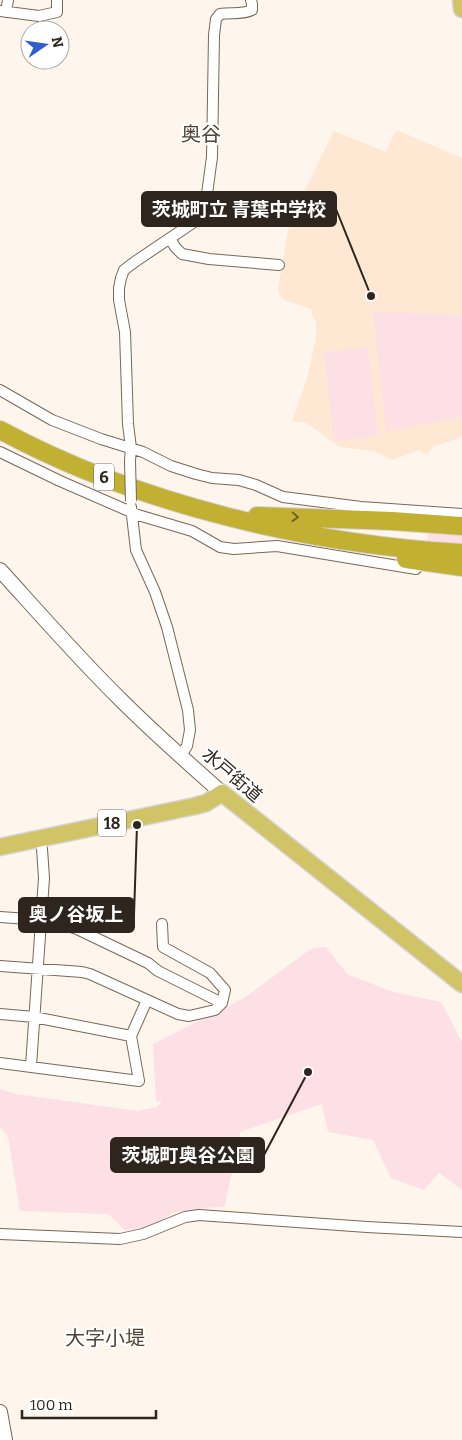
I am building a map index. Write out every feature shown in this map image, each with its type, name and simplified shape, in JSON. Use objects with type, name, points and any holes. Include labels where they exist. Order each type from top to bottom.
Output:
[{"type":"highway","name":"6","points":[[0,430],[110,480],[187,506],[249,522],[343,540],[462,553]]},
{"type":"highway","points":[[212,512],[462,526]]},
{"type":"highway","points":[[249,522],[272,535],[462,567]]},
{"type":"main road","points":[[461,0],[462,9]]},
{"type":"main road","name":"18","points":[[0,847],[195,806],[206,803],[222,794]]},
{"type":"main road","name":"水戸街道","points":[[222,794],[462,984]]},
{"type":"street","points":[[8,0],[3,11],[39,16],[57,12],[57,0]]},
{"type":"street","points":[[180,757],[187,746],[190,730],[188,710],[167,627],[155,592],[136,550],[131,506],[131,448],[128,424],[124,332],[119,288],[124,270],[194,222],[202,210],[206,200],[212,157],[214,35],[216,19],[220,14],[247,13],[252,10],[251,0]]},
{"type":"street","points":[[170,238],[175,248],[182,254],[209,259],[279,265]]},
{"type":"street","points":[[0,390],[52,420],[101,439],[143,452],[171,466],[212,478],[239,480],[283,496],[361,507],[462,514]]},
{"type":"street","points":[[0,452],[60,481],[131,506],[146,517],[192,531],[220,547],[234,549],[277,546],[462,576]]},
{"type":"street","name":"水戸街道","points":[[0,570],[82,661],[180,757],[222,794]]},
{"type":"street","points":[[31,1066],[44,878],[40,838]]},
{"type":"street","points":[[0,917],[42,920],[77,929],[148,963],[158,971],[222,1002]]},
{"type":"street","points":[[0,966],[90,974],[178,1014],[189,1016],[214,1010],[222,1002],[225,990],[210,973],[163,948],[162,924]]},
{"type":"street","points":[[0,1063],[138,1081],[131,1036],[147,1000]]},
{"type":"street","points":[[0,1014],[34,1016],[131,1036]]},
{"type":"street","points":[[0,1234],[120,1239],[143,1234],[185,1217],[199,1215],[462,1232]]},
{"type":"street","points":[[0,1412],[5,1440]]},
{"type":"shaded area","points":[[396,130],[462,158],[462,437],[435,446],[426,455],[419,450],[392,460],[374,451],[340,447],[307,423],[292,421],[307,379],[316,339],[316,321],[311,314],[312,310],[283,299],[279,294],[278,288],[290,220],[334,131],[386,152]]},
{"type":"shaded area","points":[[373,312],[462,315],[462,417],[386,431]]},
{"type":"shaded area","points":[[368,347],[378,436],[334,441],[324,352]]},
{"type":"shaded area","points":[[428,529],[462,530],[462,545],[427,543]]},
{"type":"shaded area","points":[[326,947],[347,974],[393,992],[441,1002],[462,1042],[462,1190],[439,1173],[424,1190],[391,1178],[373,1140],[328,1132],[322,1104],[240,1132],[225,1206],[174,1212],[151,1227],[125,1230],[108,1214],[20,1211],[8,1136],[0,1127],[0,1089],[16,1094],[138,1111],[157,1107],[162,1101],[156,1101],[153,1044],[244,998],[312,948]]},
{"type":"place","name":"茨城町立 青葉中学校","points":[[371,296]]},
{"type":"place","name":"奥ノ谷坂上","points":[[137,825]]},
{"type":"place","name":"茨城町奥谷公園","points":[[308,1072]]},
{"type":"district","name":"奥谷","points":[[201,134]]},
{"type":"district","name":"大字小堤","points":[[105,1338]]}]
